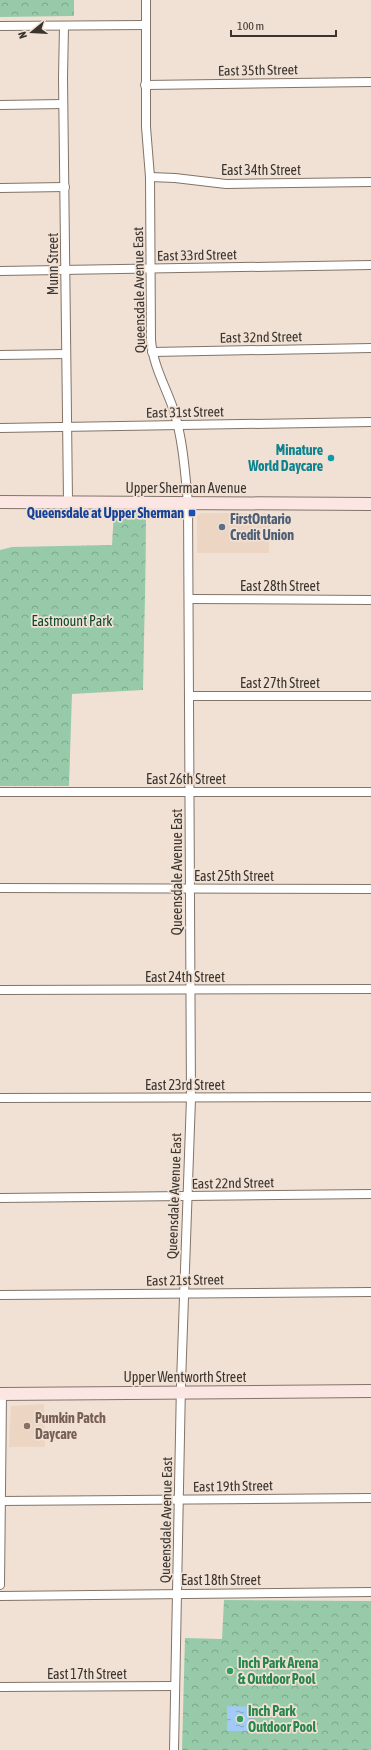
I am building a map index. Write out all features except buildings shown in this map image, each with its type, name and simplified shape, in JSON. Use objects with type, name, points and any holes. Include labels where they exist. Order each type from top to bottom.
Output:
[{"type":"main road","name":"Upper Sherman Avenue","points":[[0,502],[68,501],[371,504]]},
{"type":"main road","name":"Upper Wentworth Street","points":[[1,1394],[371,1391]]},
{"type":"street","name":"Queensdale Avenue East","points":[[146,0],[145,85],[146,127],[150,177],[152,352],[178,426],[184,462],[188,503],[191,1098],[181,1392],[174,1750]]},
{"type":"street","points":[[0,26],[145,25]]},
{"type":"street","name":"Munn Street","points":[[64,26],[68,501]]},
{"type":"street","name":"East 35th Street","points":[[145,85],[371,82]]},
{"type":"street","points":[[0,105],[64,104]]},
{"type":"street","name":"East 34th Street","points":[[150,177],[175,178],[226,184],[371,182]]},
{"type":"street","points":[[0,188],[65,187]]},
{"type":"street","name":"East 33rd Street","points":[[0,271],[371,265]]},
{"type":"street","name":"East 32nd Street","points":[[152,352],[371,348]]},
{"type":"street","points":[[0,355],[66,354]]},
{"type":"street","name":"East 31st Street","points":[[0,428],[371,422]]},
{"type":"street","name":"East 28th Street","points":[[189,599],[371,600]]},
{"type":"street","name":"East 27th Street","points":[[189,696],[371,696]]},
{"type":"street","name":"East 26th Street","points":[[0,792],[371,792]]},
{"type":"street","name":"East 25th Street","points":[[0,888],[371,889]]},
{"type":"street","name":"East 24th Street","points":[[0,990],[371,989]]},
{"type":"street","name":"East 23rd Street","points":[[0,1098],[371,1097]]},
{"type":"street","name":"East 22nd Street","points":[[0,1198],[371,1194]]},
{"type":"street","name":"East 21st Street","points":[[0,1295],[371,1292]]},
{"type":"street","points":[[0,1585],[1,1394]]},
{"type":"street","name":"East 19th Street","points":[[1,1501],[371,1498]]},
{"type":"street","name":"East 18th Street","points":[[0,1596],[371,1592]]},
{"type":"street","name":"East 17th Street","points":[[0,1688],[175,1686]]},
{"type":"shaded area","points":[[201,513],[269,513],[269,553],[197,553],[197,516]]},
{"type":"shaded area","name":"Pumkin Patch Daycare","points":[[44,1404],[45,1447],[9,1447],[11,1406]]},
{"type":"green space","points":[[0,0],[74,0],[74,16],[0,17]]},
{"type":"green space","name":"Eastmount Park","points":[[114,512],[146,513],[143,690],[72,694],[69,786],[0,786],[0,550],[12,547],[112,545]]},
{"type":"green space","points":[[224,1600],[371,1601],[371,1750],[182,1750],[185,1638],[222,1639]]},
{"type":"water","name":"Inch Park Outdoor Pool","points":[[227,1706],[253,1707],[253,1731],[227,1731]]},
{"type":"place","name":"Minature World Daycare","points":[[331,458]]},
{"type":"place","name":"Queensdale at Upper Sherman","points":[[192,513]]},
{"type":"place","name":"FirstOntario Credit Union","points":[[222,527]]},
{"type":"place","name":"Pumkin Patch Daycare","points":[[27,1426]]},
{"type":"place","name":"Inch Park Arena & Outdoor Pool","points":[[230,1671]]},
{"type":"place","name":"Inch Park Outdoor Pool","points":[[240,1719]]}]
